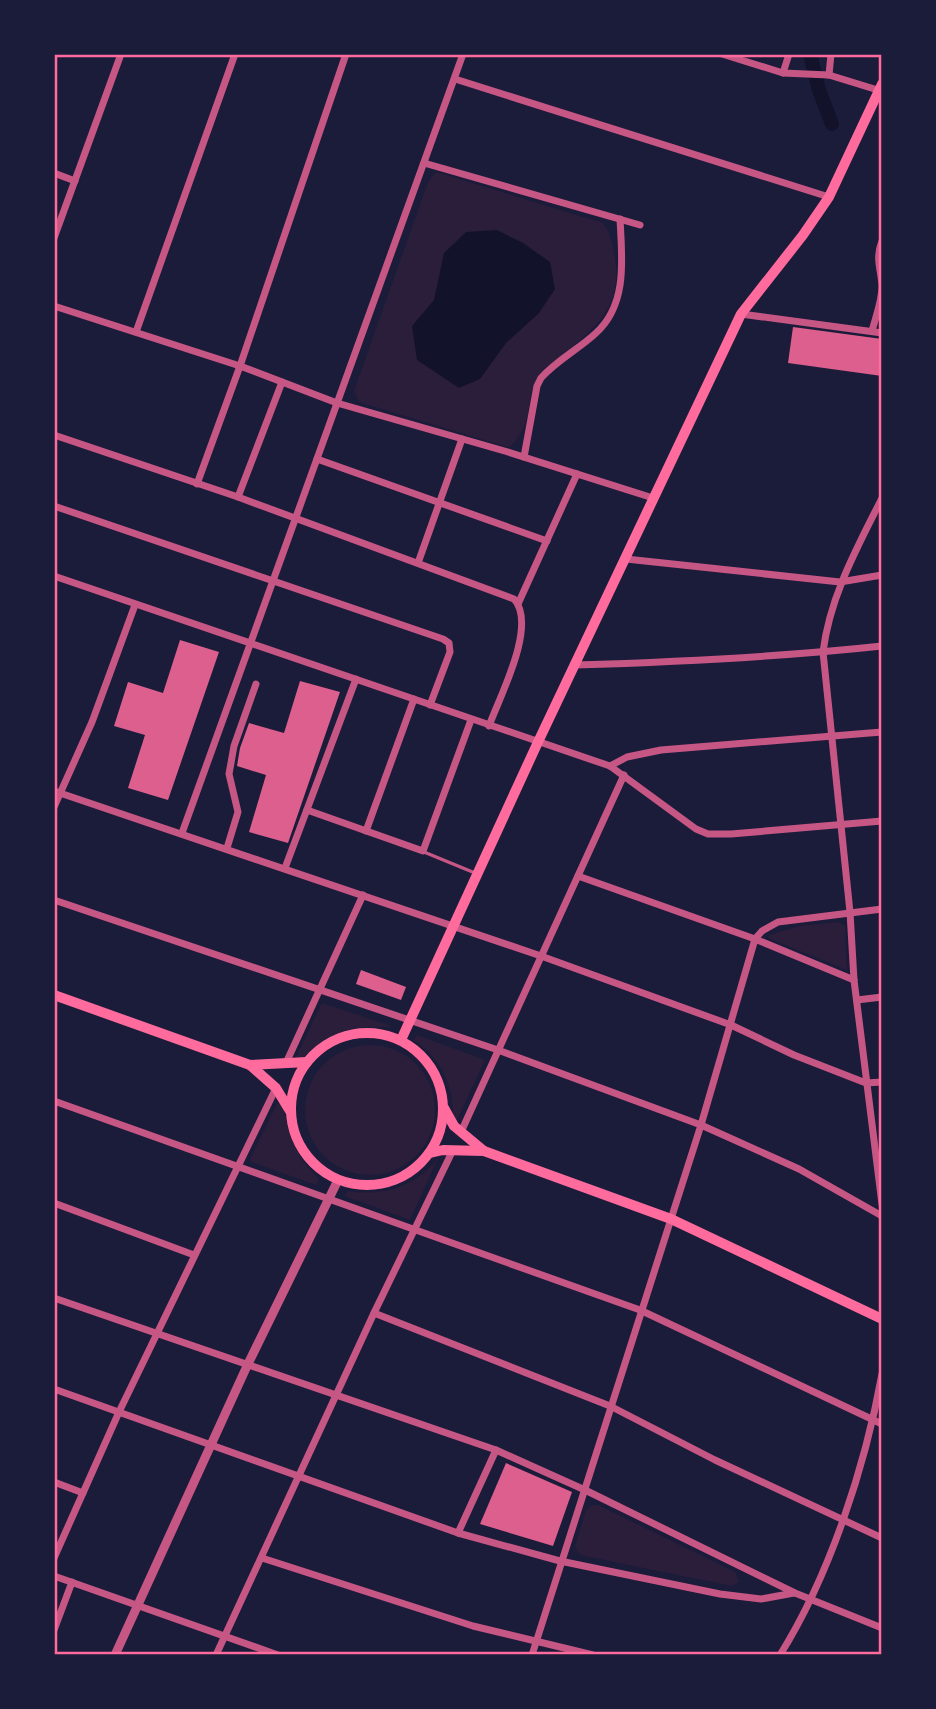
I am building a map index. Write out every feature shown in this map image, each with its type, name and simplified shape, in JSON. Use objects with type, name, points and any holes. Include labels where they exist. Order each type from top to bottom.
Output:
[{"type":"main road","points":[[401,1040],[538,742],[741,314],[829,197],[881,88]]},
{"type":"main road","points":[[54,995],[250,1065],[276,1088],[291,1114]]},
{"type":"main road","points":[[443,1106],[440,1130],[429,1153],[418,1166],[404,1176],[372,1185],[355,1185],[338,1180],[323,1171],[301,1146],[294,1131],[291,1114],[294,1087],[307,1062],[319,1049],[350,1034],[385,1034],[416,1050],[428,1063],[437,1078],[449,1120],[484,1151]]},
{"type":"main road","points":[[250,1065],[307,1062]]},
{"type":"main road","points":[[429,1153],[453,1150],[484,1151],[671,1219],[882,1318]]},
{"type":"street","points":[[54,238],[121,54]]},
{"type":"street","points":[[136,332],[235,54]]},
{"type":"street","points":[[197,484],[346,54]]},
{"type":"street","points":[[182,833],[463,54]]},
{"type":"street","points":[[722,54],[783,73],[825,75],[881,88]]},
{"type":"street","points":[[783,73],[789,54]]},
{"type":"street","points":[[825,75],[831,54]]},
{"type":"street","points":[[455,79],[829,197]]},
{"type":"street","points":[[424,163],[640,225]]},
{"type":"street","points":[[54,173],[75,181]]},
{"type":"street","points":[[524,457],[538,382],[545,373],[597,332],[614,308],[622,271],[620,219]]},
{"type":"street","points":[[872,331],[881,300],[882,283],[877,262],[882,241]]},
{"type":"street","points":[[54,306],[240,366],[337,403],[524,457],[653,498]]},
{"type":"street","points":[[741,314],[882,332]]},
{"type":"street","points":[[238,497],[282,382]]},
{"type":"street","points":[[54,435],[238,497],[507,595],[518,604],[523,620],[521,634],[489,726]]},
{"type":"street","points":[[418,562],[462,439]]},
{"type":"street","points":[[317,460],[547,541]]},
{"type":"street","points":[[518,604],[577,474]]},
{"type":"street","points":[[882,498],[840,582],[825,634],[824,652],[857,1000],[882,1204]]},
{"type":"street","points":[[54,506],[447,641],[450,648],[447,662],[430,705]]},
{"type":"street","points":[[626,559],[840,582],[882,575]]},
{"type":"street","points":[[54,576],[610,766],[696,829],[708,834],[882,821]]},
{"type":"street","points":[[54,807],[58,792],[92,722],[135,604]]},
{"type":"street","points":[[575,665],[824,652],[882,646]]},
{"type":"street","points":[[285,868],[356,679]]},
{"type":"street","points":[[227,848],[238,812],[229,774],[234,746],[256,684]]},
{"type":"street","points":[[366,831],[414,699]]},
{"type":"street","points":[[307,810],[423,851],[471,720]]},
{"type":"street","points":[[610,766],[626,757],[652,751],[882,732]]},
{"type":"street","points":[[461,1132],[624,775]]},
{"type":"street","points":[[58,792],[541,956],[731,1025],[794,1055],[866,1083],[882,1082]]},
{"type":"street","points":[[578,876],[755,939],[855,980]]},
{"type":"street","points":[[286,1063],[363,895]]},
{"type":"street","points":[[54,900],[498,1050],[701,1125],[799,1168],[882,1216]]},
{"type":"street","points":[[532,1655],[701,1125],[755,939],[762,931],[778,922],[882,909]]},
{"type":"street","points":[[857,1000],[882,997]]},
{"type":"street","points":[[54,1558],[119,1412],[276,1088]]},
{"type":"street","points":[[54,1101],[640,1310],[882,1424]]},
{"type":"street","points":[[216,1655],[374,1313],[453,1150]]},
{"type":"street","points":[[115,1655],[247,1366],[338,1180]]},
{"type":"street","points":[[54,1203],[194,1255]]},
{"type":"street","points":[[54,1298],[496,1450],[585,1489],[795,1593],[882,1628]]},
{"type":"street","points":[[374,1313],[610,1406],[715,1460],[882,1538]]},
{"type":"street","points":[[780,1655],[810,1599],[844,1519],[874,1420],[882,1374]]},
{"type":"street","points":[[54,1389],[458,1533],[560,1561],[742,1598],[761,1599],[795,1593]]},
{"type":"street","points":[[458,1533],[496,1450]]},
{"type":"street","points":[[54,1482],[83,1493]]},
{"type":"street","points":[[262,1559],[473,1626],[593,1655]]},
{"type":"street","points":[[54,1576],[278,1655]]},
{"type":"street","points":[[54,1630],[72,1582]]},
{"type":"lane","points":[[423,851],[477,873]]},
{"type":"shaded area","points":[[436,172],[603,223],[611,240],[616,276],[610,303],[595,326],[540,374],[531,394],[524,427],[511,446],[359,402],[354,391],[428,182]]},
{"type":"shaded area","points":[[497,230],[523,243],[550,262],[555,289],[539,313],[506,343],[480,379],[459,388],[417,360],[412,326],[434,300],[444,253],[466,232]]},
{"type":"shaded area","points":[[838,922],[845,926],[847,970],[768,938],[799,926]]},
{"type":"shaded area","points":[[322,1003],[391,1027],[346,1030],[325,1039],[301,1059],[295,1059]]},
{"type":"shaded area","points":[[417,1035],[485,1060],[456,1122],[443,1071],[433,1057],[414,1040]]},
{"type":"shaded area","points":[[370,1045],[395,1050],[416,1064],[430,1085],[435,1110],[430,1135],[416,1156],[395,1170],[370,1175],[345,1170],[324,1156],[310,1135],[305,1110],[310,1085],[324,1064],[345,1050]]},
{"type":"shaded area","points":[[277,1104],[283,1107],[299,1155],[319,1179],[316,1185],[251,1162],[250,1159]]},
{"type":"shaded area","points":[[438,1158],[410,1220],[345,1196],[348,1191],[386,1191],[398,1187],[420,1176]]},
{"type":"shaded area","points":[[592,1505],[598,1505],[735,1572],[739,1582],[732,1586],[580,1555],[575,1546],[586,1510]]},
{"type":"building","points":[[793,327],[882,339],[882,376],[788,363]]},
{"type":"building","points":[[180,640],[219,652],[168,800],[128,788],[145,735],[114,726],[128,682],[163,693]]},
{"type":"building","points":[[300,681],[340,692],[288,843],[249,832],[266,775],[237,766],[249,723],[284,733]]},
{"type":"building","points":[[361,970],[406,987],[401,1000],[356,984]]},
{"type":"building","points":[[506,1463],[572,1492],[553,1546],[480,1524]]},
{"type":"waterway","points":[[810,54],[819,90],[832,124]]}]
